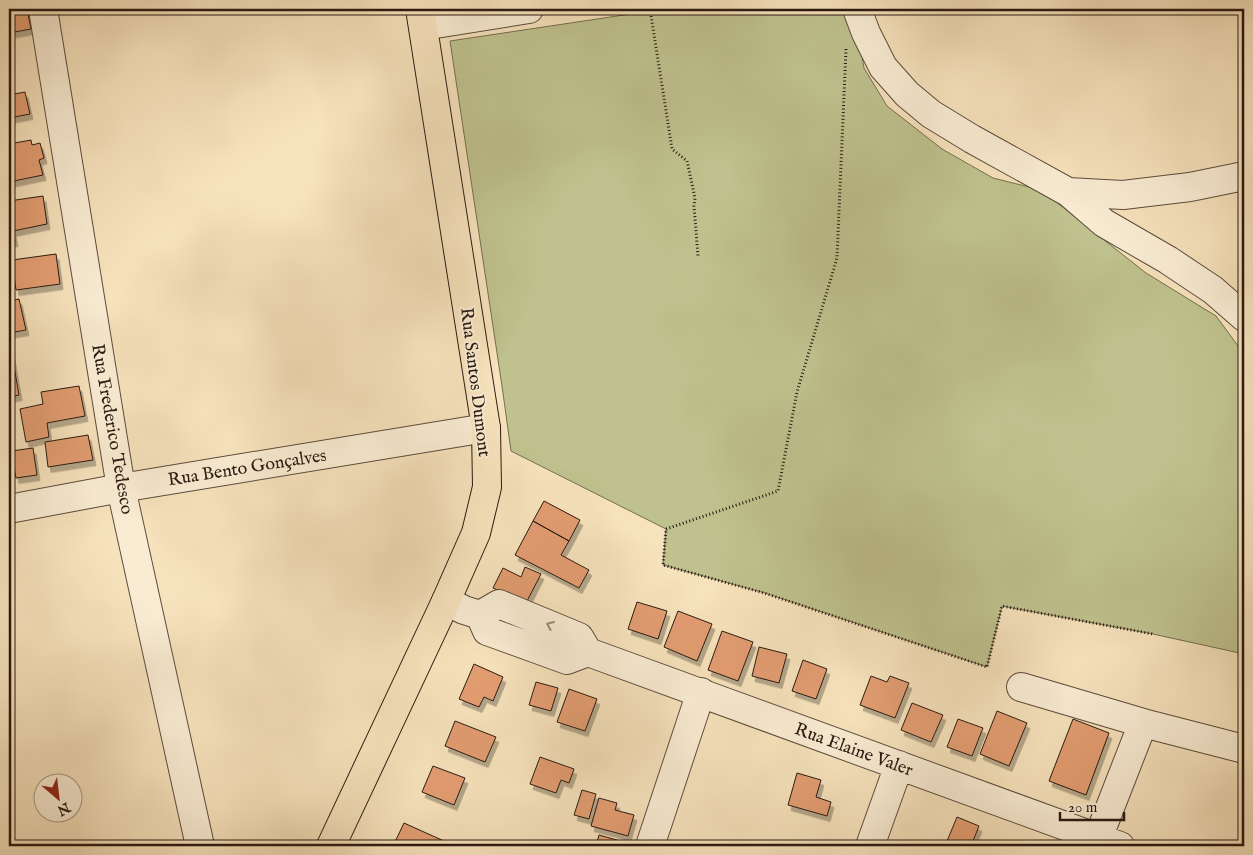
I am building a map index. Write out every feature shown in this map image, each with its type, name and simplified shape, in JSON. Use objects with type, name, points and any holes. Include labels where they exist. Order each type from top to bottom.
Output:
[{"type":"main road","name":"Rua Santos Dumont","points":[[330,846],[446,601],[476,533],[487,486],[486,428],[421,17]]},
{"type":"street","name":"Rua Frederico Tedesco","points":[[42,9],[121,488],[200,846]]},
{"type":"street","points":[[421,17],[529,9]]},
{"type":"street","points":[[857,9],[866,33],[883,67],[907,94],[931,114],[1068,192],[1104,223],[1168,260],[1213,290],[1244,317]]},
{"type":"street","points":[[1068,192],[1123,195],[1190,187],[1244,176]]},
{"type":"street","name":"Rua Bento Gonçalves","points":[[9,510],[121,488],[486,428]]},
{"type":"street","name":"Rua Elaine Valer","points":[[446,601],[480,615],[487,631],[567,660],[588,652],[899,765],[1104,844]]},
{"type":"street","points":[[1021,687],[1141,728],[1244,749]]},
{"type":"street","points":[[650,846],[701,692]]},
{"type":"street","points":[[1104,844],[1141,728]]},
{"type":"street","points":[[870,846],[899,765]]},
{"type":"path","points":[[650,9],[672,149],[687,161],[695,198],[698,256]]},
{"type":"path","points":[[846,49],[837,258],[797,392],[778,491],[666,530],[663,565],[764,593],[986,668],[1002,606],[1152,634]]},
{"type":"green space","points":[[664,9],[854,9],[864,68],[887,106],[942,149],[993,178],[1041,190],[1146,273],[1216,316],[1244,354],[1244,654],[1153,634],[1002,606],[987,667],[765,593],[663,565],[666,529],[511,451],[450,41]]},
{"type":"building","points":[[9,9],[27,9],[31,29],[9,33]]},
{"type":"building","points":[[25,92],[30,114],[9,118],[9,95]]},
{"type":"building","points":[[31,140],[32,145],[40,143],[44,158],[39,160],[43,175],[9,182],[9,144]]},
{"type":"building","points":[[43,196],[47,224],[13,231],[15,241],[9,242],[9,201]]},
{"type":"building","points":[[56,254],[60,284],[16,290],[12,260]]},
{"type":"building","points":[[19,299],[26,330],[9,333],[9,301]]},
{"type":"building","points":[[11,349],[19,395],[9,397],[9,350]]},
{"type":"building","points":[[79,386],[85,416],[47,423],[49,437],[26,442],[20,409],[43,404],[41,392]]},
{"type":"building","points":[[88,435],[93,460],[48,467],[45,442]]},
{"type":"building","points":[[33,448],[37,475],[16,478],[11,451]]},
{"type":"building","points":[[544,501],[580,520],[569,541],[533,521]]},
{"type":"building","points":[[533,521],[569,541],[561,555],[589,570],[579,588],[515,555]]},
{"type":"building","points":[[525,567],[541,574],[526,603],[493,588],[503,568],[521,577]]},
{"type":"building","points":[[637,602],[667,611],[658,639],[628,629]]},
{"type":"building","points":[[678,611],[712,624],[697,661],[664,647]]},
{"type":"building","points":[[722,631],[753,642],[738,681],[708,670]]},
{"type":"building","points":[[759,647],[787,654],[779,683],[752,676]]},
{"type":"building","points":[[803,660],[827,669],[816,699],[792,691]]},
{"type":"building","points":[[474,664],[503,677],[493,701],[484,697],[479,707],[459,699]]},
{"type":"building","points":[[871,676],[887,682],[890,676],[909,683],[895,718],[860,705]]},
{"type":"building","points":[[536,682],[558,688],[551,711],[529,705]]},
{"type":"building","points":[[569,689],[597,699],[585,731],[557,722]]},
{"type":"building","points":[[912,703],[943,715],[931,742],[901,730]]},
{"type":"building","points":[[997,711],[1027,723],[1009,766],[980,754]]},
{"type":"building","points":[[958,719],[983,728],[972,756],[947,747]]},
{"type":"building","points":[[1073,719],[1109,733],[1086,795],[1049,781]]},
{"type":"building","points":[[455,721],[496,737],[485,762],[445,746]]},
{"type":"building","points":[[540,757],[574,769],[569,783],[561,780],[556,793],[530,784]]},
{"type":"building","points":[[433,766],[465,778],[454,805],[422,792]]},
{"type":"building","points":[[797,773],[821,780],[816,797],[831,802],[827,816],[788,805]]},
{"type":"building","points":[[582,790],[596,794],[589,819],[574,815]]},
{"type":"building","points":[[599,798],[617,803],[615,810],[634,815],[628,836],[591,826]]},
{"type":"building","points":[[957,817],[979,826],[971,846],[945,846]]},
{"type":"building","points":[[404,823],[444,841],[442,846],[393,846]]},
{"type":"building","points":[[599,835],[624,842],[623,846],[596,846]]}]
